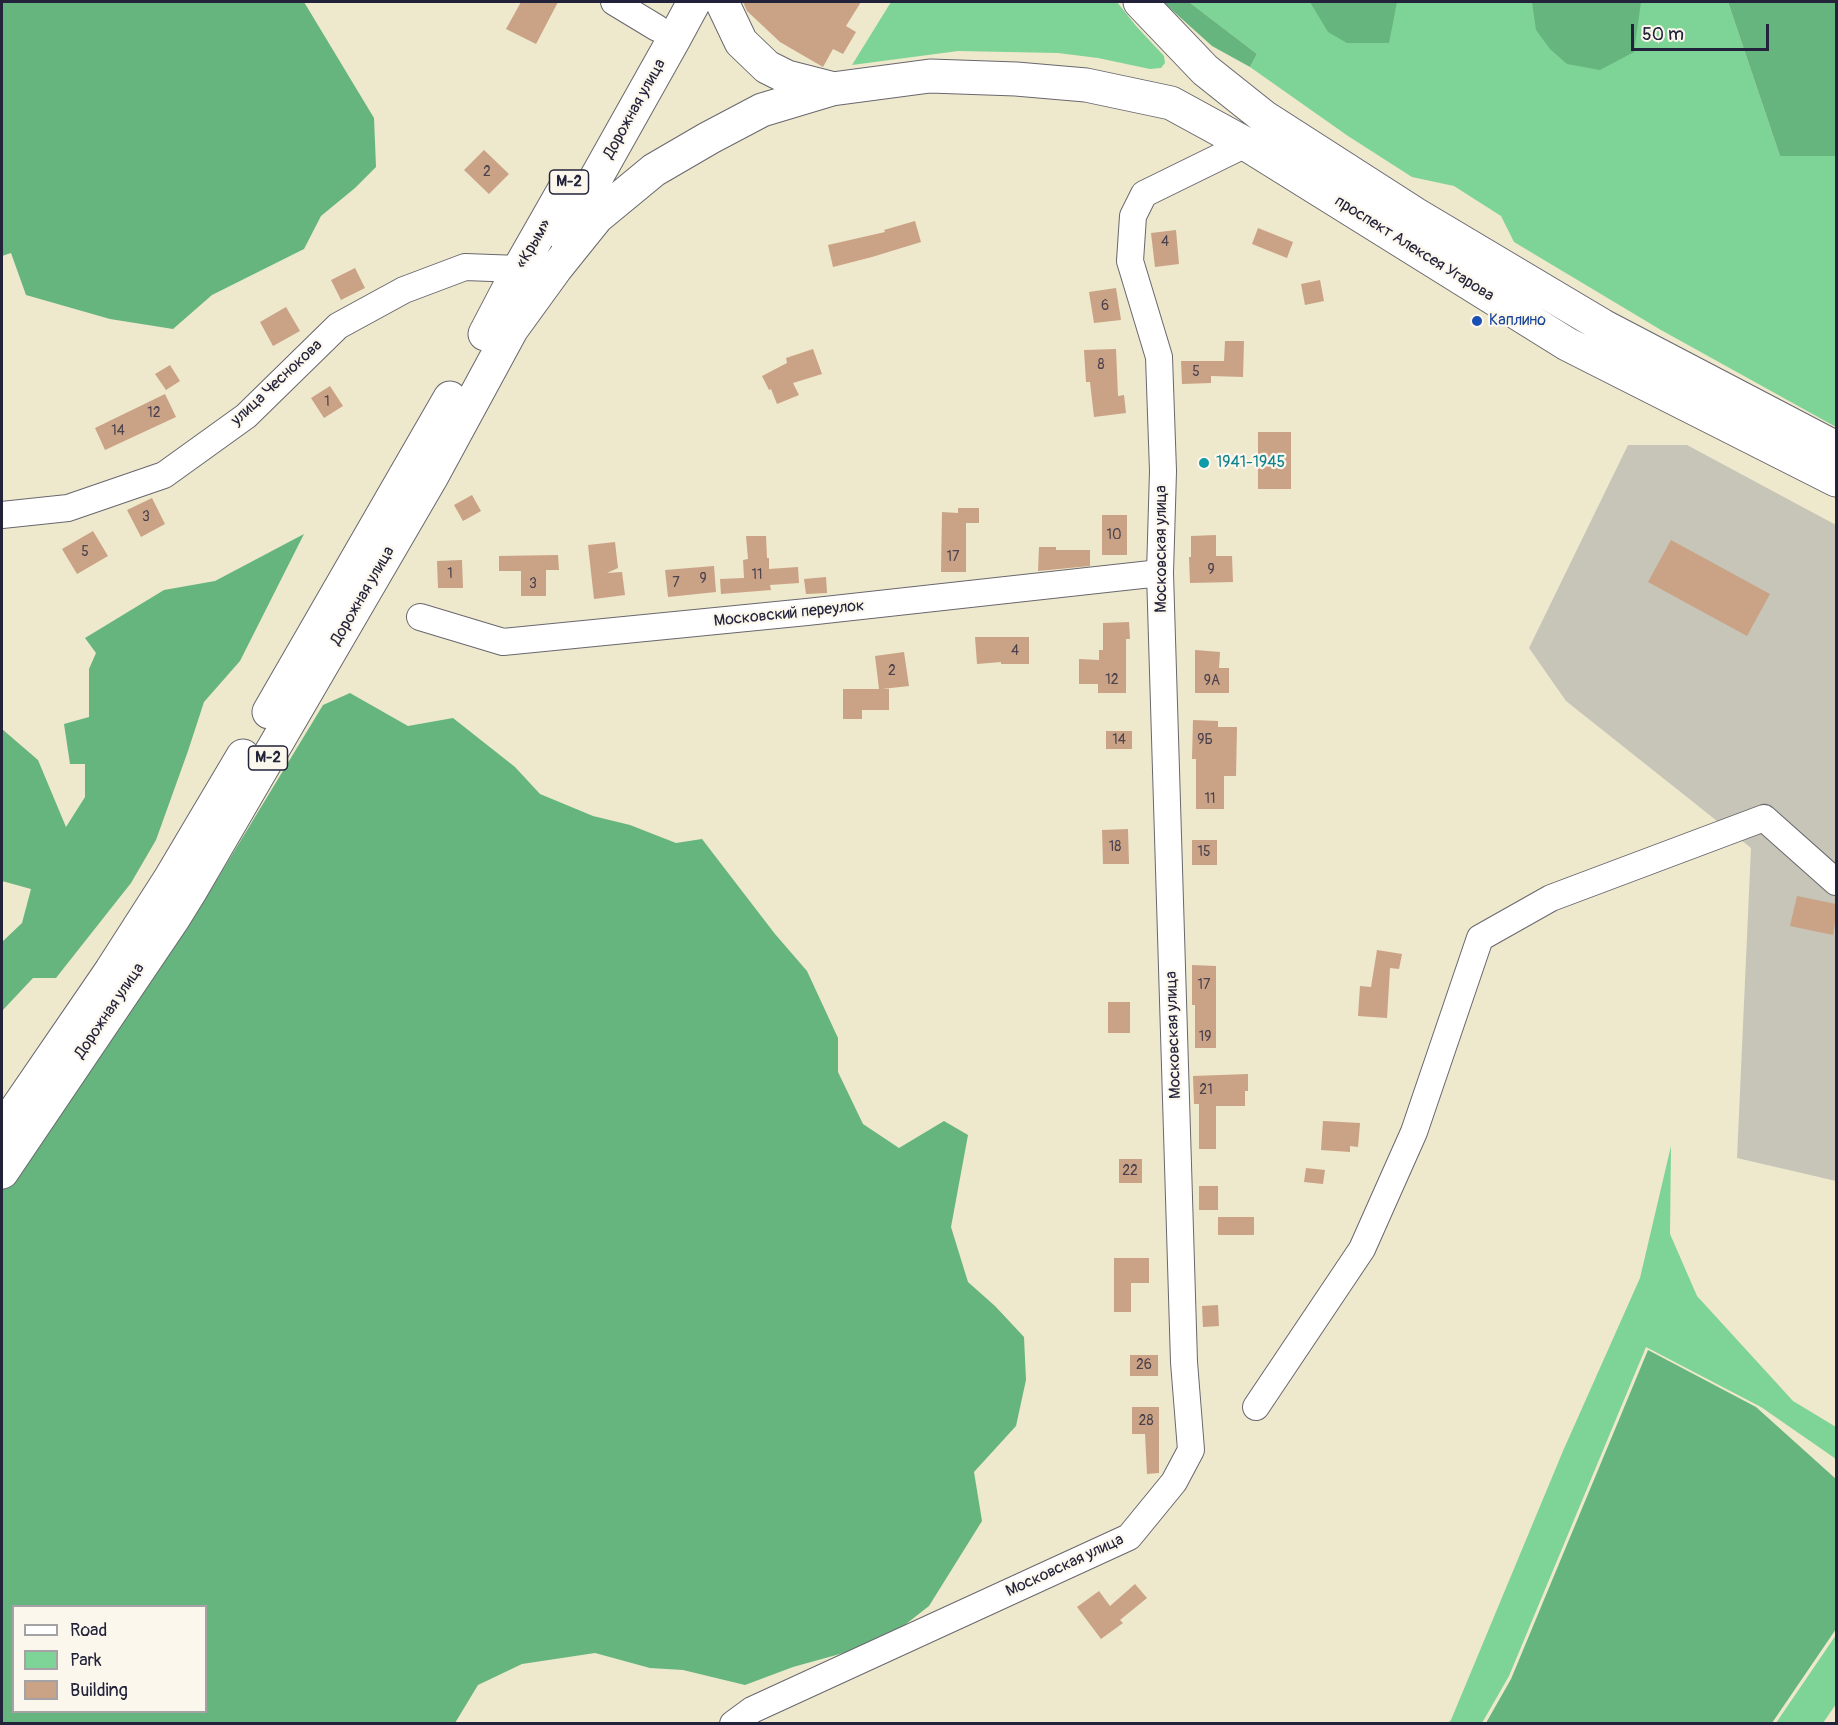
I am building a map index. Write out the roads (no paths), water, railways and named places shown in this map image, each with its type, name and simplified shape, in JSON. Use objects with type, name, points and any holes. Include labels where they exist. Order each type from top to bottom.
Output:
[{"type":"main road","name":"Дорожная улица","points":[[2,1172],[173,919],[432,476],[693,2]]},
{"type":"main road","points":[[722,2],[741,42],[767,67],[787,77],[832,89]]},
{"type":"main road","name":"проспект Алексея Угарова","points":[[1140,2],[1205,70],[1264,117],[1415,214],[1603,326],[1836,470]]},
{"type":"main road","name":"«Крым»","points":[[470,363],[519,269],[664,15]]},
{"type":"main road","name":"проспект Алексея Угарова","points":[[832,89],[930,76],[1016,79],[1086,85],[1171,103],[1246,144],[1567,344],[1836,470]]},
{"type":"main road","points":[[511,330],[597,217],[654,170],[762,110],[832,89]]},
{"type":"main road","points":[[1246,144],[1264,117]]},
{"type":"main road","name":"Дорожная улица","points":[[2,1130],[111,971],[170,879],[260,728],[470,363]]},
{"type":"street","points":[[614,2],[664,15]]},
{"type":"street","name":"Московская улица","points":[[733,1724],[752,1710],[1129,1537],[1174,1482],[1191,1450],[1184,1350],[1160,573],[1163,471],[1159,357],[1130,261],[1133,216],[1144,194],[1246,144]]},
{"type":"street","name":"улица Чеснокова","points":[[2,515],[68,508],[164,475],[246,416],[338,326],[404,290],[465,267],[519,269]]},
{"type":"street","name":"Московский переулок","points":[[420,617],[503,642],[819,611],[1160,573]]},
{"type":"street","points":[[1256,1407],[1362,1249],[1414,1132],[1480,938],[1551,898],[1764,818],[1836,882]]},
{"type":"place","name":"Каплино","points":[[1477,321]]},
{"type":"place","name":"1941-1945","points":[[1204,463]]}]
